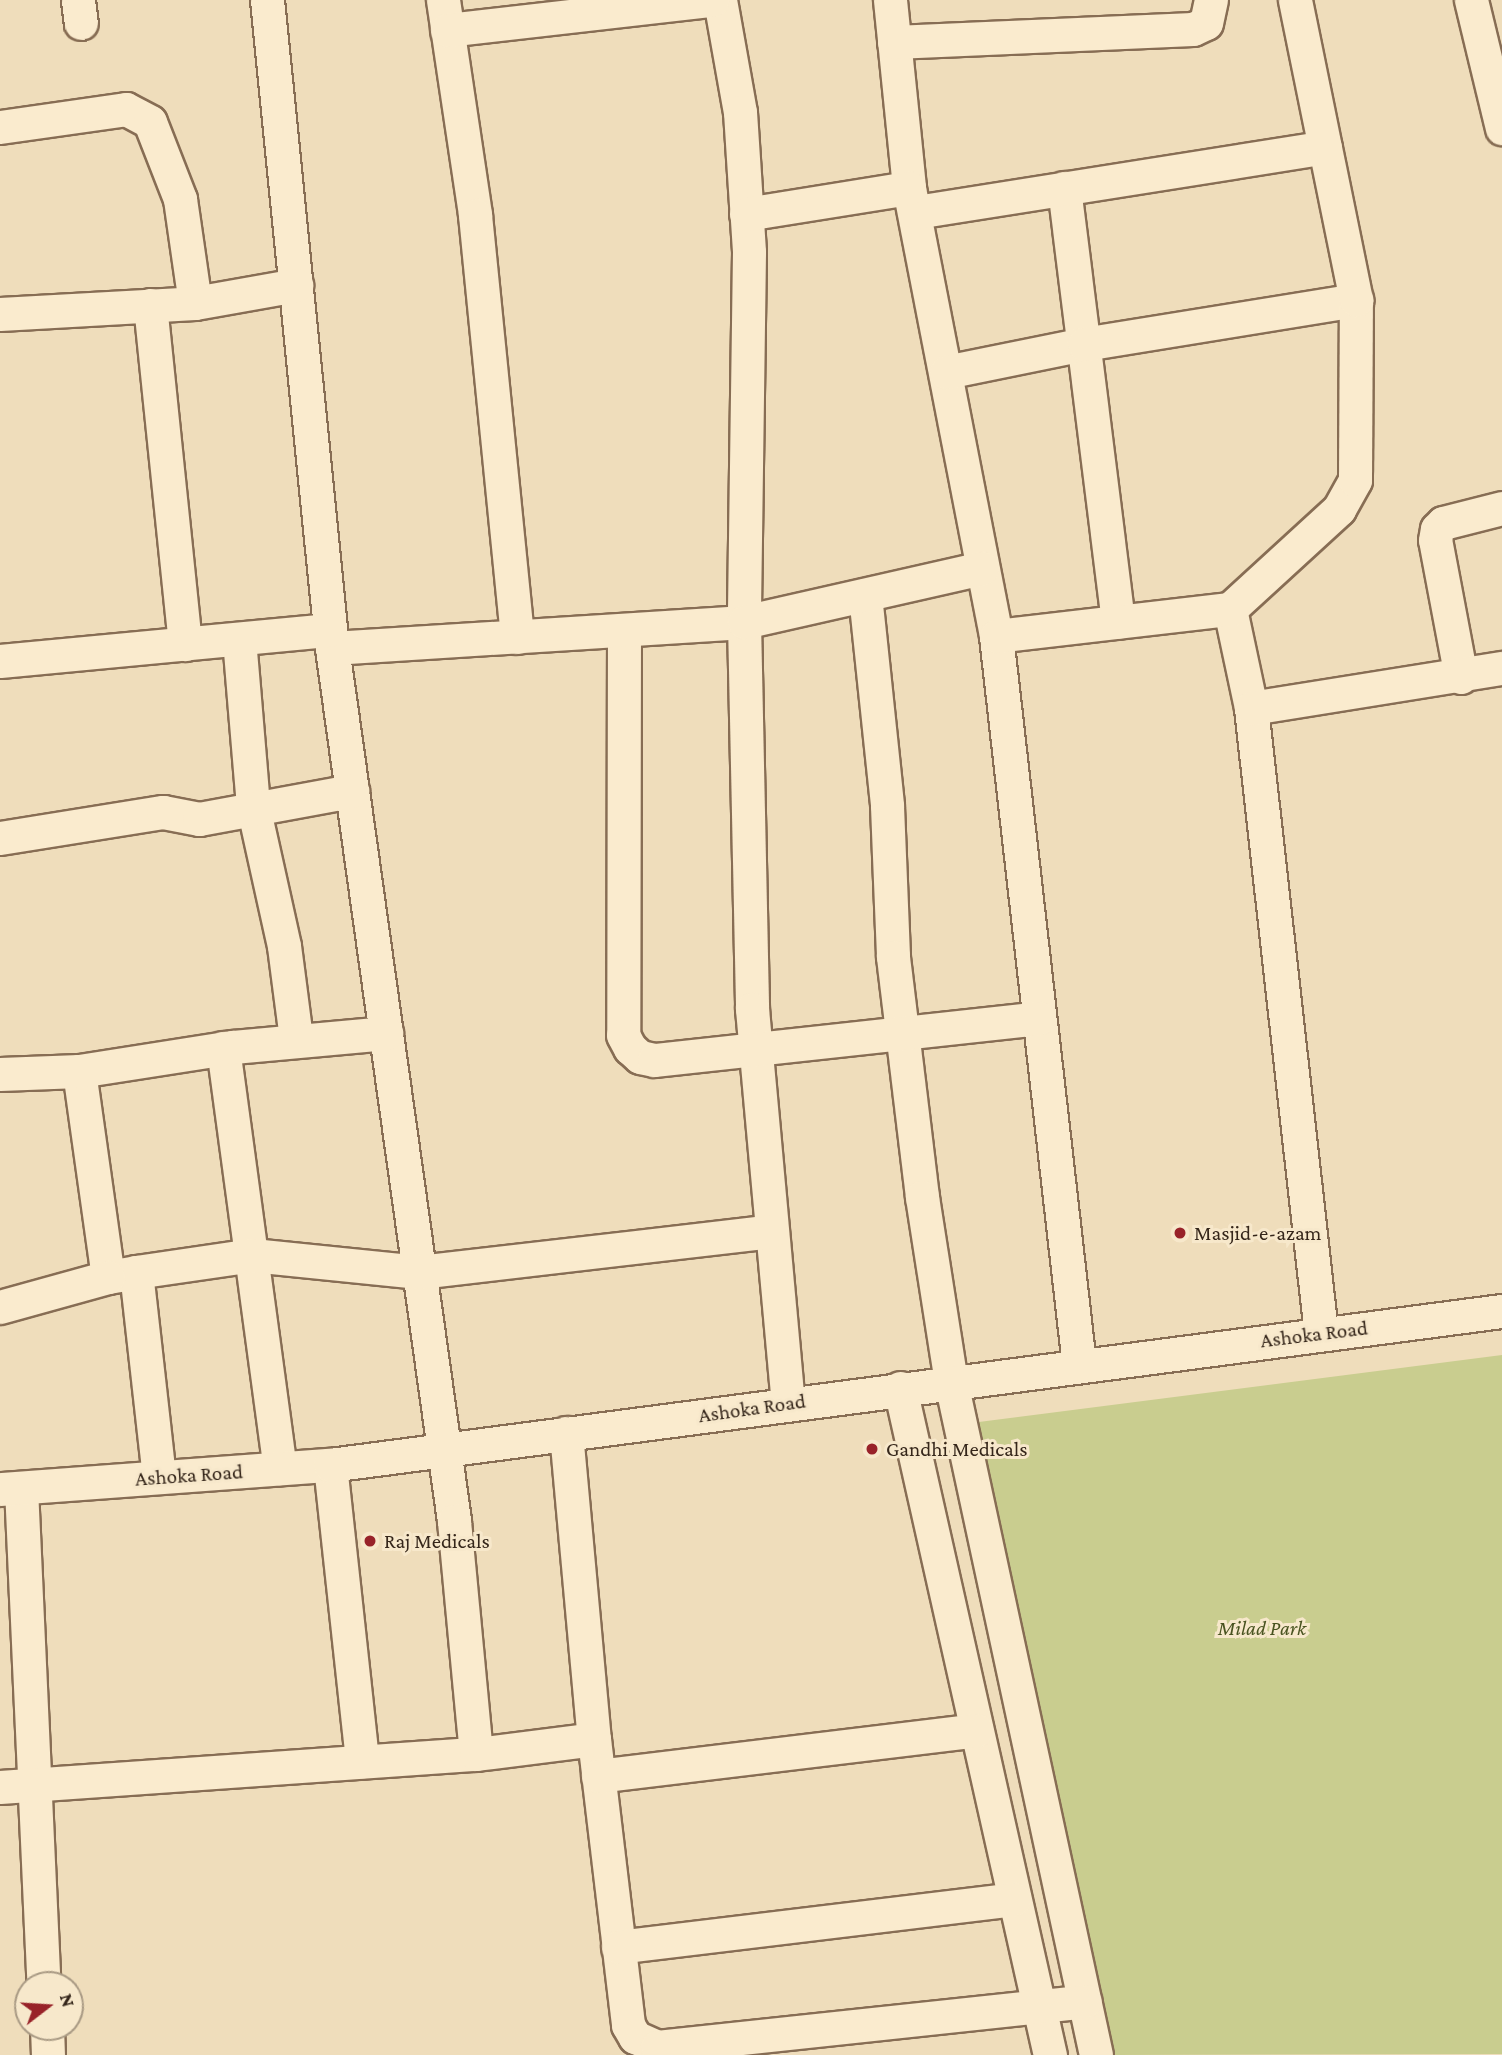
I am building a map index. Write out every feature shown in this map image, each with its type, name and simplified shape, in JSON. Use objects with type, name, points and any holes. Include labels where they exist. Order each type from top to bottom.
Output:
[{"type":"street","points":[[267,0],[331,639],[444,1450],[476,1754]]},
{"type":"street","points":[[517,637],[475,215],[445,15],[712,0]]},
{"type":"street","points":[[720,0],[740,112],[746,214],[744,622],[756,1052],[788,1404]]},
{"type":"street","points":[[890,0],[913,200],[996,636],[1079,1366]]},
{"type":"street","points":[[894,42],[1193,29],[1206,23],[1211,0]]},
{"type":"street","points":[[996,636],[1230,609],[1339,509],[1355,480],[1356,300],[1295,0]]},
{"type":"street","points":[[1471,0],[1502,128]]},
{"type":"street","points":[[0,127],[126,109],[150,122],[180,199],[195,303]]},
{"type":"street","points":[[746,214],[1064,188],[1325,147]]},
{"type":"street","points":[[1064,188],[1118,622]]},
{"type":"street","points":[[0,314],[195,303],[296,285]]},
{"type":"street","points":[[946,372],[1084,344],[1356,300]]},
{"type":"street","points":[[150,305],[185,644]]},
{"type":"street","points":[[1461,677],[1435,540],[1437,528],[1443,523],[1502,508]]},
{"type":"street","points":[[0,662],[239,639],[517,637],[744,622],[982,568]]},
{"type":"street","points":[[865,595],[887,806],[893,957],[951,1382],[1096,2055]]},
{"type":"street","points":[[1230,609],[1251,708],[1321,1334]]},
{"type":"street","points":[[624,630],[623,1035],[640,1057],[654,1059],[756,1052],[1040,1018]]},
{"type":"street","points":[[239,639],[253,806],[284,946],[296,1039]]},
{"type":"street","points":[[1251,708],[1461,677],[1502,668]]},
{"type":"street","points":[[0,838],[163,811],[199,819],[253,806],[352,791]]},
{"type":"street","points":[[0,1074],[79,1071],[223,1048],[296,1039],[386,1033]]},
{"type":"street","points":[[223,1048],[280,1468]]},
{"type":"street","points":[[79,1071],[122,1275],[159,1477]]},
{"type":"street","points":[[0,1307],[122,1275],[252,1255],[419,1272],[772,1231]]},
{"type":"street","name":"Ashoka Road","points":[[10,1488],[330,1465],[1502,1311]]},
{"type":"street","points":[[900,1388],[1050,2055]]},
{"type":"street","points":[[566,1433],[598,1776],[628,2025],[635,2038],[657,2047],[1085,2001]]},
{"type":"street","points":[[330,1465],[362,1761]]},
{"type":"street","points":[[10,1488],[16,1785],[42,1971]]},
{"type":"street","points":[[598,1776],[976,1730]]},
{"type":"street","points":[[16,1785],[476,1754],[594,1739]]},
{"type":"street","points":[[618,1947],[1014,1899]]},
{"type":"green space","name":"Milad Park","points":[[1502,1355],[1502,2054],[1111,2055],[971,1423]]},
{"type":"place","name":"Masjid-e-azam","points":[[1180,1233]]},
{"type":"place","name":"Gandhi Medicals","points":[[872,1449]]},
{"type":"place","name":"Raj Medicals","points":[[370,1541]]}]
